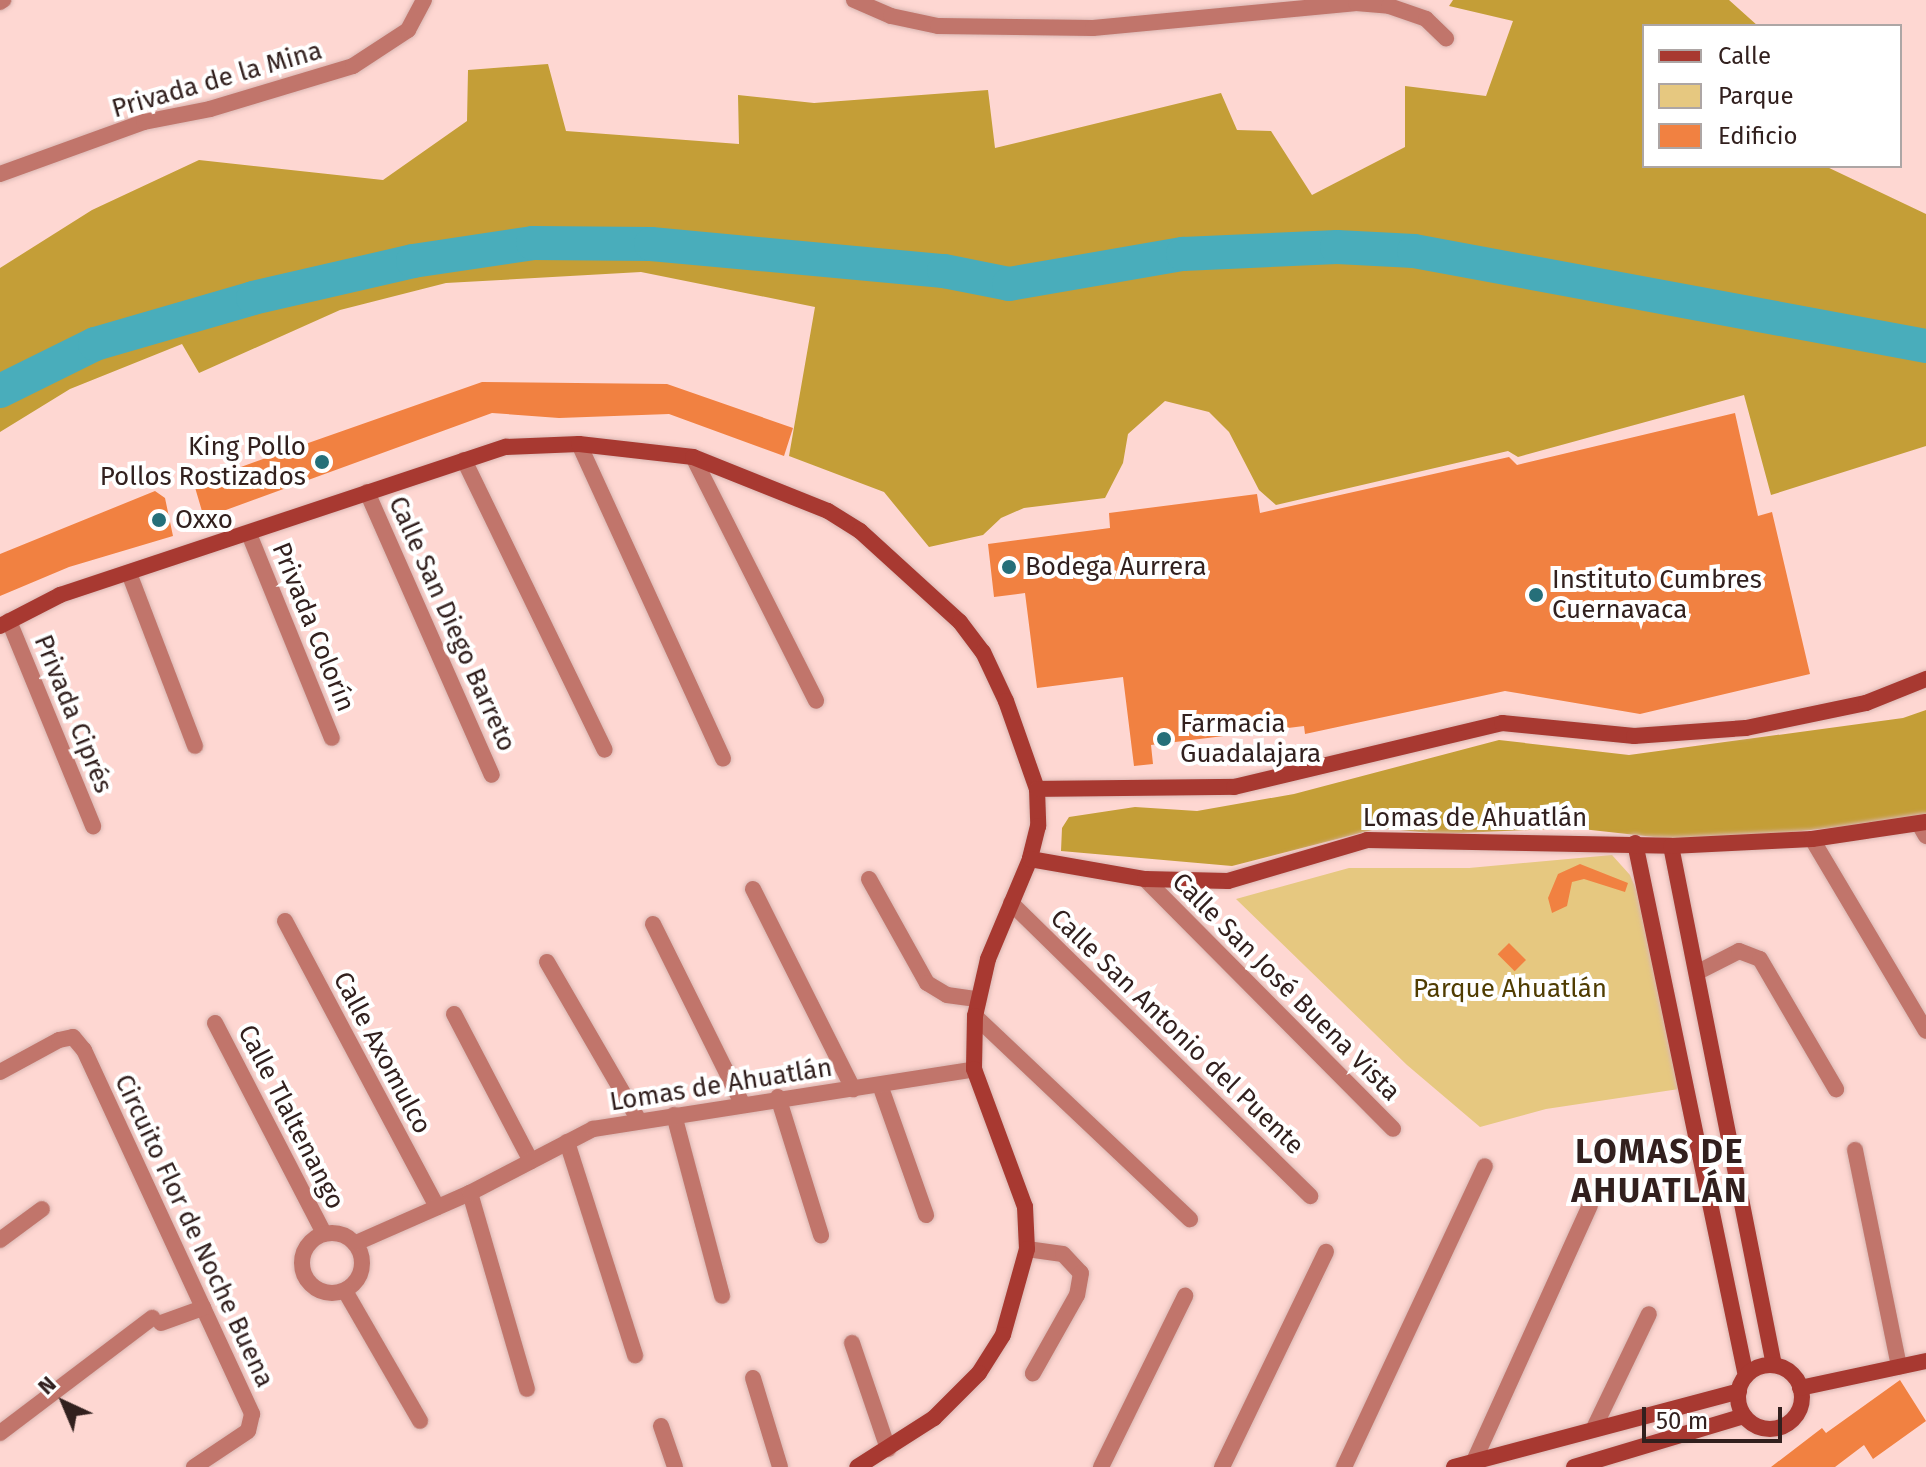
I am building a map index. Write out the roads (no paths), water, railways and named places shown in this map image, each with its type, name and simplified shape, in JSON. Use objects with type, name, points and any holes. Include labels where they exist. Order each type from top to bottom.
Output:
[{"type":"street","name":"Privada de la Mina","points":[[0,174],[144,122],[210,109],[353,66],[408,30],[424,0]]},
{"type":"street","points":[[854,0],[891,16],[938,26],[1093,28],[1356,3],[1389,6],[1426,19],[1446,38]]},
{"type":"street","points":[[579,444],[723,759]]},
{"type":"street","points":[[4,624],[60,595],[464,460],[506,447],[579,444],[693,457],[850,524],[960,622],[983,652],[1006,701],[1037,789],[1038,826],[1030,859],[977,999],[975,1016],[974,1069],[1025,1207],[1027,1249],[1003,1335],[979,1373],[934,1418],[857,1467]]},
{"type":"street","points":[[693,457],[816,701]]},
{"type":"street","points":[[464,460],[605,750]]},
{"type":"street","name":"Calle San Diego Barreto","points":[[367,492],[492,775]]},
{"type":"street","name":"Privada Colorín","points":[[249,534],[332,738]]},
{"type":"street","points":[[129,573],[195,746]]},
{"type":"street","name":"Privada Ciprés","points":[[4,624],[93,826]]},
{"type":"street","points":[[1037,789],[1234,787],[1502,723],[1634,736],[1746,728],[1866,703],[1926,679]]},
{"type":"street","name":"Lomas de Ahuatlán","points":[[1030,859],[1145,879],[1228,881],[1367,840],[1671,846],[1812,839],[1924,827]]},
{"type":"street","points":[[1812,839],[1926,1031]]},
{"type":"street","points":[[1635,843],[1742,1383],[1744,1416]]},
{"type":"street","points":[[1671,846],[1774,1365]]},
{"type":"street","points":[[869,879],[927,983],[947,995],[977,999]]},
{"type":"street","name":"Calle San José Buena Vista","points":[[1145,879],[1393,1129]]},
{"type":"street","points":[[753,889],[853,1089]]},
{"type":"street","name":"Calle San Antonio del Puente","points":[[1011,903],[1310,1196]]},
{"type":"street","name":"Calle Axomulco","points":[[285,921],[437,1207]]},
{"type":"street","points":[[653,924],[742,1103]]},
{"type":"street","points":[[1698,972],[1739,951],[1760,959],[1836,1089]]},
{"type":"street","points":[[547,962],[638,1119]]},
{"type":"street","points":[[454,1014],[531,1161]]},
{"type":"street","points":[[975,1016],[1190,1219]]},
{"type":"street","name":"Calle Tlaltenango","points":[[215,1023],[324,1233]]},
{"type":"street","name":"Circuito Flor de Noche Buena","points":[[0,1072],[73,1037],[254,1422],[194,1467]]},
{"type":"street","name":"Lomas de Ahuatlán","points":[[356,1243],[470,1193],[593,1129],[638,1119],[974,1069]]},
{"type":"street","points":[[880,1085],[926,1215]]},
{"type":"street","points":[[778,1097],[821,1235]]},
{"type":"street","points":[[674,1115],[722,1296]]},
{"type":"street","points":[[567,1142],[635,1355]]},
{"type":"street","points":[[1855,1150],[1899,1367]]},
{"type":"street","points":[[1344,1467],[1485,1166]]},
{"type":"street","points":[[470,1193],[527,1389]]},
{"type":"street","points":[[1474,1461],[1590,1205]]},
{"type":"street","points":[[0,1240],[42,1209]]},
{"type":"street","points":[[324,1233],[341,1233],[356,1243],[361,1269],[345,1291],[328,1294],[313,1288],[303,1274],[305,1249],[324,1233]]},
{"type":"street","points":[[1027,1249],[1063,1254],[1081,1273],[1077,1295],[1033,1373]]},
{"type":"street","points":[[1222,1467],[1326,1252]]},
{"type":"street","points":[[345,1291],[420,1421]]},
{"type":"street","points":[[1101,1467],[1185,1296]]},
{"type":"street","points":[[0,1433],[134,1328],[200,1303]]},
{"type":"street","points":[[1595,1426],[1649,1314]]},
{"type":"street","points":[[852,1343],[888,1449]]},
{"type":"street","points":[[1800,1388],[1926,1361]]},
{"type":"street","points":[[1454,1467],[1742,1383],[1774,1365]]},
{"type":"street","points":[[1574,1467],[1744,1416],[1770,1429],[1788,1423],[1800,1407],[1800,1388],[1790,1372],[1774,1365]]},
{"type":"street","points":[[753,1378],[780,1467]]},
{"type":"street","points":[[661,1426],[675,1467]]},
{"type":"waterway","points":[[0,391],[95,344],[253,298],[413,261],[533,243],[651,244],[944,271],[1009,284],[1183,254],[1337,247],[1414,251],[1926,346]]},
{"type":"place","name":"King Pollo Pollos Rostizados","points":[[322,462]]},
{"type":"place","name":"Oxxo","points":[[159,520]]},
{"type":"place","name":"Bodega Aurrera","points":[[1009,567]]},
{"type":"place","name":"Instituto Cumbres Cuernavaca","points":[[1536,595]]},
{"type":"place","name":"Farmacia Guadalajara","points":[[1164,739]]},
{"type":"district","name":"LOMAS DE AHUATLÁN","points":[[1660,1170]]},
{"type":"park label","name":"Parque Ahuatlán","points":[[1510,989]]}]
